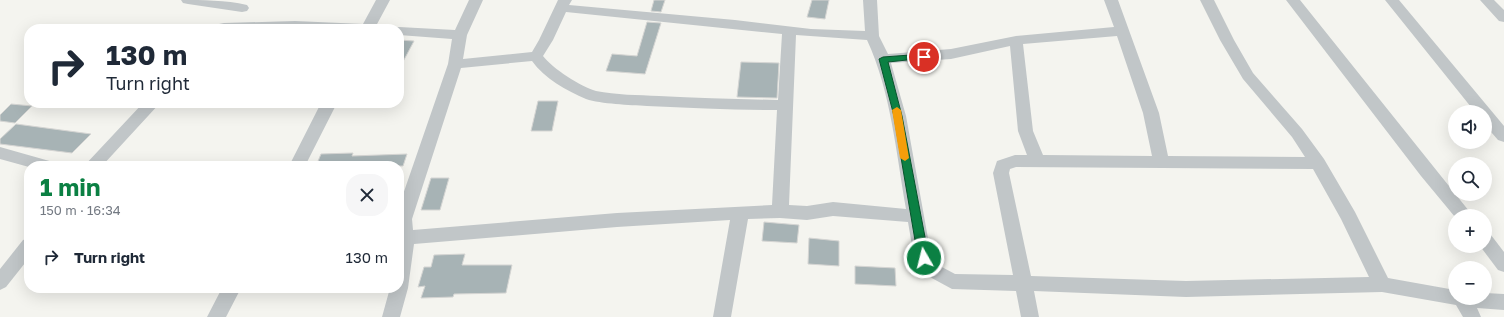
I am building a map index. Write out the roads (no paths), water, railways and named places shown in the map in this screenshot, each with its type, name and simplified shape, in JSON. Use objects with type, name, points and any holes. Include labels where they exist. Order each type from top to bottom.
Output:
[{"type":"street","points":[[188,0],[246,4]]},
{"type":"street","points":[[370,24],[382,0]]},
{"type":"street","points":[[404,216],[455,64],[460,35],[476,0]]},
{"type":"street","points":[[870,0],[872,36],[883,59],[898,116],[924,258],[934,271],[952,281],[1186,289],[1382,284],[1448,296]]},
{"type":"street","points":[[1111,0],[1151,113],[1161,162]]},
{"type":"street","points":[[1207,0],[1227,40],[1248,76],[1288,122],[1318,163],[1349,217],[1382,284]]},
{"type":"street","points":[[1293,0],[1427,172],[1458,209]]},
{"type":"street","points":[[1392,0],[1477,105]]},
{"type":"street","points":[[1487,0],[1504,18]]},
{"type":"street","points":[[227,24],[246,4]]},
{"type":"street","points":[[536,56],[563,4],[622,12],[789,30],[872,36]]},
{"type":"street","points":[[780,211],[784,105],[789,30]]},
{"type":"street","points":[[404,31],[460,35]]},
{"type":"street","points":[[883,59],[951,54],[1016,40],[1122,31]]},
{"type":"street","points":[[1016,40],[1023,99],[1024,128],[1029,146],[1038,161]]},
{"type":"street","points":[[455,64],[536,56]]},
{"type":"street","points":[[536,56],[543,66],[555,76],[591,95],[632,100],[707,104],[784,105]]},
{"type":"street","points":[[97,161],[147,108]]},
{"type":"street","points":[[300,161],[326,108]]},
{"type":"street","points":[[1492,122],[1504,136]]},
{"type":"street","points":[[0,153],[29,161]]},
{"type":"street","points":[[1030,317],[1001,173],[1003,165],[1015,161],[1318,163]]},
{"type":"street","points":[[406,238],[617,220],[780,211],[807,214],[833,209],[916,216]]},
{"type":"street","points":[[722,317],[740,214]]},
{"type":"street","points":[[404,225],[406,238],[404,252]]},
{"type":"street","points":[[1492,249],[1504,265]]},
{"type":"street","points":[[2,278],[24,251]]},
{"type":"street","points":[[216,317],[229,293]]},
{"type":"street","points":[[391,317],[397,293]]},
{"type":"street","points":[[1492,301],[1504,302]]},
{"type":"street","points":[[1463,305],[1472,317]]}]
